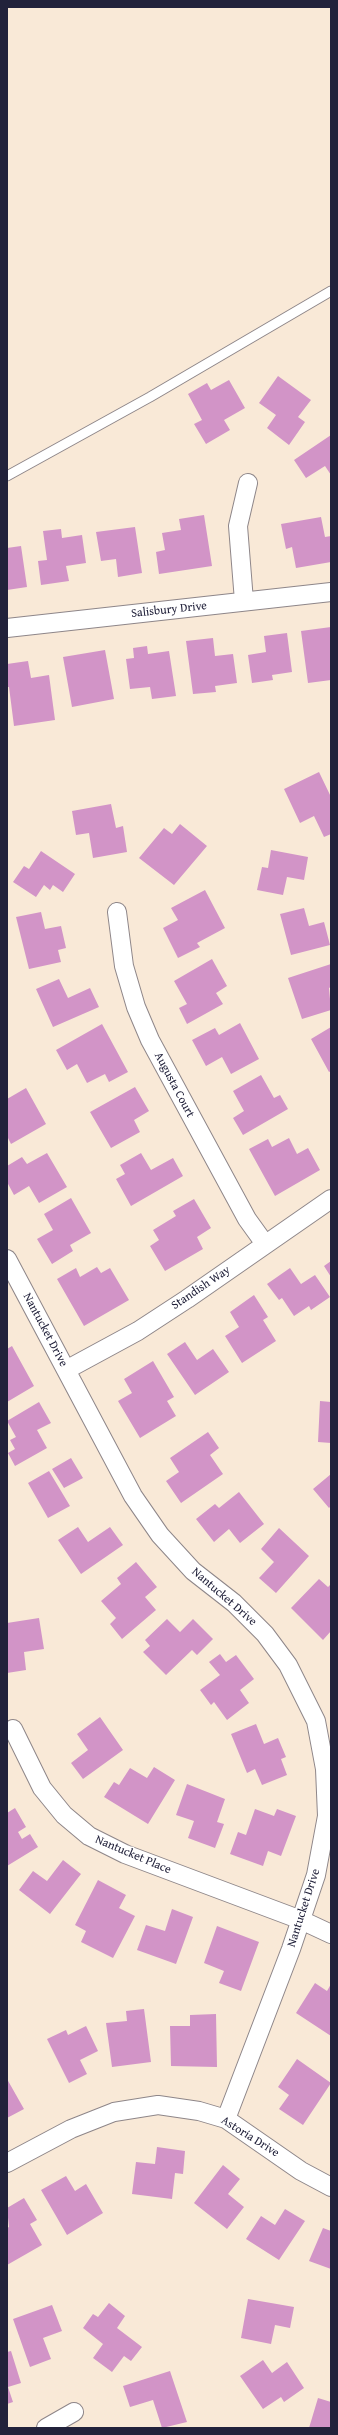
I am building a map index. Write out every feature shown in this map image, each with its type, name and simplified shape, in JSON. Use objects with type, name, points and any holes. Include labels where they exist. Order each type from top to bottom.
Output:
[{"type":"street","points":[[244,601],[238,526],[248,483]]},
{"type":"street","name":"Salisbury Drive","points":[[7,628],[331,592]]},
{"type":"street","name":"Augusta Court","points":[[117,912],[124,966],[136,1007],[150,1040],[247,1218],[265,1244]]},
{"type":"street","name":"Standish Way","points":[[66,1370],[138,1331],[331,1199]]},
{"type":"street","name":"Nantucket Drive","points":[[7,1259],[133,1496],[160,1535],[193,1571],[234,1603],[265,1634],[288,1665],[316,1721],[325,1769],[327,1816],[316,1875],[301,1920],[226,2119]]},
{"type":"street","name":"Nantucket Place","points":[[14,1729],[42,1788],[64,1815],[89,1836],[125,1854],[301,1920],[331,1934]]},
{"type":"street","name":"Astoria Drive","points":[[7,2163],[71,2129],[114,2112],[158,2105],[199,2111],[226,2119],[301,2171],[331,2187]]},
{"type":"street","points":[[46,2428],[74,2412]]},
{"type":"lane","points":[[7,476],[150,397],[331,291]]},
{"type":"building","points":[[278,376],[311,400],[298,417],[305,422],[289,445],[267,428],[276,415],[259,403]]},
{"type":"building","points":[[229,380],[245,408],[224,420],[230,430],[206,444],[194,424],[202,420],[188,394],[207,383],[211,390]]},
{"type":"building","points":[[331,435],[331,475],[325,466],[306,478],[294,460]]},
{"type":"building","points":[[204,515],[212,566],[159,574],[156,552],[165,550],[162,533],[181,530],[179,519]]},
{"type":"building","points":[[321,517],[325,537],[331,536],[331,562],[296,568],[292,547],[286,549],[281,524]]},
{"type":"building","points":[[135,527],[142,573],[118,577],[116,559],[101,561],[96,532]]},
{"type":"building","points":[[61,529],[62,538],[82,535],[86,563],[66,566],[69,581],[41,585],[38,561],[47,560],[43,531]]},
{"type":"building","points":[[21,546],[27,587],[7,590],[7,548]]},
{"type":"building","points":[[331,627],[331,680],[308,683],[301,631]]},
{"type":"building","points":[[287,633],[292,672],[272,675],[273,680],[252,683],[248,655],[266,652],[264,636]]},
{"type":"building","points":[[213,638],[215,656],[233,654],[237,683],[215,686],[216,692],[193,694],[186,641]]},
{"type":"building","points":[[147,646],[148,654],[169,651],[176,696],[152,699],[150,687],[130,689],[126,659],[134,658],[133,648]]},
{"type":"building","points":[[105,650],[114,699],[72,707],[63,657]]},
{"type":"building","points":[[28,661],[31,678],[49,675],[55,720],[14,726],[9,687],[7,687],[7,664]]},
{"type":"building","points":[[319,772],[331,797],[331,834],[324,837],[314,816],[300,823],[284,789]]},
{"type":"building","points":[[111,804],[116,828],[123,826],[127,852],[93,858],[89,833],[76,835],[72,811]]},
{"type":"building","points":[[180,824],[207,846],[174,885],[139,858],[164,828],[172,834]]},
{"type":"building","points":[[271,850],[308,857],[304,880],[287,877],[283,895],[257,890],[262,867],[268,868]]},
{"type":"building","points":[[41,851],[75,874],[63,892],[53,885],[50,890],[44,885],[36,897],[13,882],[24,866],[29,869]]},
{"type":"building","points":[[205,890],[225,928],[197,943],[200,947],[178,958],[163,928],[178,920],[171,908]]},
{"type":"building","points":[[304,908],[309,926],[324,922],[330,945],[291,955],[280,914]]},
{"type":"building","points":[[41,912],[45,929],[61,926],[66,948],[58,950],[61,962],[29,969],[16,917]]},
{"type":"building","points":[[212,959],[227,986],[216,993],[223,1004],[187,1024],[179,1008],[187,1004],[174,981]]},
{"type":"building","points":[[331,964],[331,987],[329,988],[331,1010],[302,1019],[288,978]]},
{"type":"building","points":[[59,979],[68,998],[90,988],[99,1007],[53,1027],[36,989]]},
{"type":"building","points":[[240,1023],[259,1059],[231,1074],[222,1057],[206,1066],[192,1040],[215,1028],[219,1035]]},
{"type":"building","points":[[102,1024],[128,1072],[109,1082],[105,1074],[87,1083],[77,1064],[67,1070],[56,1050]]},
{"type":"building","points":[[331,1027],[331,1071],[329,1072],[311,1039]]},
{"type":"building","points":[[261,1075],[274,1098],[280,1095],[288,1109],[243,1135],[233,1118],[244,1111],[233,1091]]},
{"type":"building","points":[[135,1087],[149,1111],[134,1120],[140,1132],[111,1148],[90,1112]]},
{"type":"building","points":[[26,1088],[46,1124],[11,1144],[7,1136],[7,1099]]},
{"type":"building","points":[[289,1138],[297,1154],[308,1148],[320,1170],[275,1196],[249,1149],[268,1139],[272,1147]]},
{"type":"building","points":[[47,1153],[67,1187],[39,1203],[29,1186],[14,1195],[7,1182],[7,1166],[22,1157],[27,1164]]},
{"type":"building","points":[[141,1153],[151,1170],[173,1158],[183,1176],[131,1206],[116,1179],[125,1174],[120,1165]]},
{"type":"building","points":[[71,1198],[91,1233],[70,1245],[73,1251],[52,1264],[37,1239],[53,1230],[44,1214]]},
{"type":"building","points":[[194,1199],[211,1228],[197,1237],[203,1249],[165,1271],[150,1246],[159,1240],[153,1230],[176,1216],[173,1211]]},
{"type":"building","points":[[331,1261],[331,1277],[324,1266]]},
{"type":"building","points":[[97,1267],[101,1273],[110,1268],[129,1300],[84,1326],[57,1279],[76,1268],[80,1277]]},
{"type":"building","points":[[290,1268],[301,1284],[315,1275],[330,1297],[311,1310],[309,1306],[294,1316],[282,1298],[279,1300],[267,1284]]},
{"type":"building","points":[[254,1295],[268,1317],[263,1320],[276,1341],[242,1363],[225,1336],[239,1327],[230,1312]]},
{"type":"building","points":[[185,1342],[197,1360],[213,1349],[229,1372],[195,1395],[167,1354]]},
{"type":"building","points":[[12,1346],[34,1386],[7,1402],[7,1349]]},
{"type":"building","points":[[153,1361],[174,1397],[167,1401],[176,1416],[140,1438],[118,1401],[132,1393],[124,1379]]},
{"type":"building","points":[[320,1401],[331,1402],[331,1443],[318,1442]]},
{"type":"building","points":[[39,1402],[51,1423],[37,1430],[47,1448],[15,1466],[8,1453],[15,1449],[10,1440],[16,1437],[7,1421]]},
{"type":"building","points":[[208,1432],[219,1448],[210,1455],[223,1474],[181,1503],[166,1481],[179,1472],[170,1458]]},
{"type":"building","points":[[71,1458],[83,1478],[64,1488],[52,1469]]},
{"type":"building","points":[[49,1471],[70,1506],[48,1518],[28,1483]]},
{"type":"building","points":[[331,1474],[331,1506],[329,1508],[313,1489]]},
{"type":"building","points":[[239,1492],[264,1524],[240,1543],[229,1529],[214,1542],[196,1519],[215,1504],[219,1508]]},
{"type":"building","points":[[78,1527],[88,1542],[110,1527],[123,1545],[81,1574],[58,1540]]},
{"type":"building","points":[[279,1528],[309,1556],[276,1593],[259,1578],[274,1562],[261,1549]]},
{"type":"building","points":[[136,1562],[157,1587],[145,1597],[156,1610],[122,1639],[110,1624],[116,1618],[101,1601],[121,1584],[117,1578]]},
{"type":"building","points":[[319,1579],[328,1587],[331,1584],[331,1631],[323,1640],[291,1608]]},
{"type":"building","points":[[39,1618],[44,1649],[24,1652],[26,1670],[7,1673],[7,1623]]},
{"type":"building","points":[[167,1619],[180,1632],[193,1619],[213,1639],[197,1655],[192,1650],[166,1675],[143,1652],[150,1646],[145,1640]]},
{"type":"building","points":[[220,1654],[226,1662],[236,1655],[254,1679],[240,1690],[249,1703],[227,1720],[214,1702],[211,1705],[200,1690],[220,1675],[209,1662]]},
{"type":"building","points":[[100,1717],[123,1750],[83,1779],[71,1763],[88,1750],[77,1734]]},
{"type":"building","points":[[256,1724],[264,1744],[278,1738],[286,1757],[281,1759],[287,1775],[262,1785],[255,1769],[247,1773],[231,1734]]},
{"type":"building","points":[[154,1767],[175,1780],[148,1824],[104,1797],[114,1782],[119,1785],[130,1768],[147,1778]]},
{"type":"building","points":[[187,1784],[225,1799],[217,1822],[224,1824],[215,1848],[188,1838],[194,1821],[176,1815]]},
{"type":"building","points":[[15,1808],[26,1827],[18,1832],[22,1839],[30,1834],[38,1847],[7,1866],[7,1813]]},
{"type":"building","points":[[255,1809],[274,1816],[277,1809],[296,1816],[281,1856],[268,1851],[263,1866],[230,1854],[238,1832],[246,1835]]},
{"type":"building","points":[[63,1860],[81,1874],[50,1914],[19,1890],[33,1871],[47,1881]]},
{"type":"building","points":[[98,1880],[126,1895],[119,1908],[135,1916],[113,1958],[81,1942],[86,1931],[75,1925]]},
{"type":"building","points":[[172,1909],[193,1917],[176,1964],[137,1950],[146,1925],[165,1931]]},
{"type":"building","points":[[217,1926],[259,1942],[241,1991],[219,1983],[224,1971],[204,1963]]},
{"type":"building","points":[[315,1983],[327,1991],[331,1984],[331,2036],[296,2013]]},
{"type":"building","points":[[144,2009],[151,2062],[112,2067],[106,2023],[127,2021],[126,2011]]},
{"type":"building","points":[[216,2014],[217,2067],[171,2066],[170,2026],[190,2026],[190,2015]]},
{"type":"building","points":[[86,2026],[98,2051],[80,2060],[87,2074],[69,2083],[47,2039],[66,2030],[68,2035]]},
{"type":"building","points":[[297,2059],[331,2083],[303,2125],[279,2109],[289,2095],[278,2087]]},
{"type":"building","points":[[7,2079],[24,2109],[7,2118]]},
{"type":"building","points":[[157,2147],[185,2151],[183,2174],[175,2173],[172,2199],[132,2194],[136,2162],[155,2164]]},
{"type":"building","points":[[223,2165],[240,2179],[228,2194],[244,2207],[227,2229],[194,2203]]},
{"type":"building","points":[[66,2176],[75,2191],[86,2184],[103,2213],[67,2235],[41,2190]]},
{"type":"building","points":[[24,2198],[37,2220],[30,2224],[42,2245],[7,2265],[7,2228],[9,2227],[7,2208]]},
{"type":"building","points":[[285,2209],[305,2221],[279,2260],[246,2239],[261,2216],[275,2225]]},
{"type":"building","points":[[323,2228],[331,2231],[331,2269],[309,2261]]},
{"type":"building","points":[[248,2299],[294,2307],[290,2328],[275,2325],[271,2344],[241,2338]]},
{"type":"building","points":[[109,2303],[125,2316],[117,2328],[142,2347],[131,2361],[124,2356],[112,2372],[93,2358],[103,2344],[83,2328],[93,2314],[98,2317]]},
{"type":"building","points":[[52,2305],[62,2331],[43,2338],[51,2359],[30,2367],[13,2319]]},
{"type":"building","points":[[11,2351],[21,2383],[8,2387],[13,2402],[7,2404],[7,2352]]},
{"type":"building","points":[[263,2360],[272,2373],[287,2362],[304,2388],[284,2402],[281,2397],[263,2409],[240,2376]]},
{"type":"building","points":[[170,2371],[187,2422],[162,2428],[153,2400],[130,2407],[123,2386]]},
{"type":"building","points":[[318,2398],[331,2402],[331,2428],[309,2428]]}]
